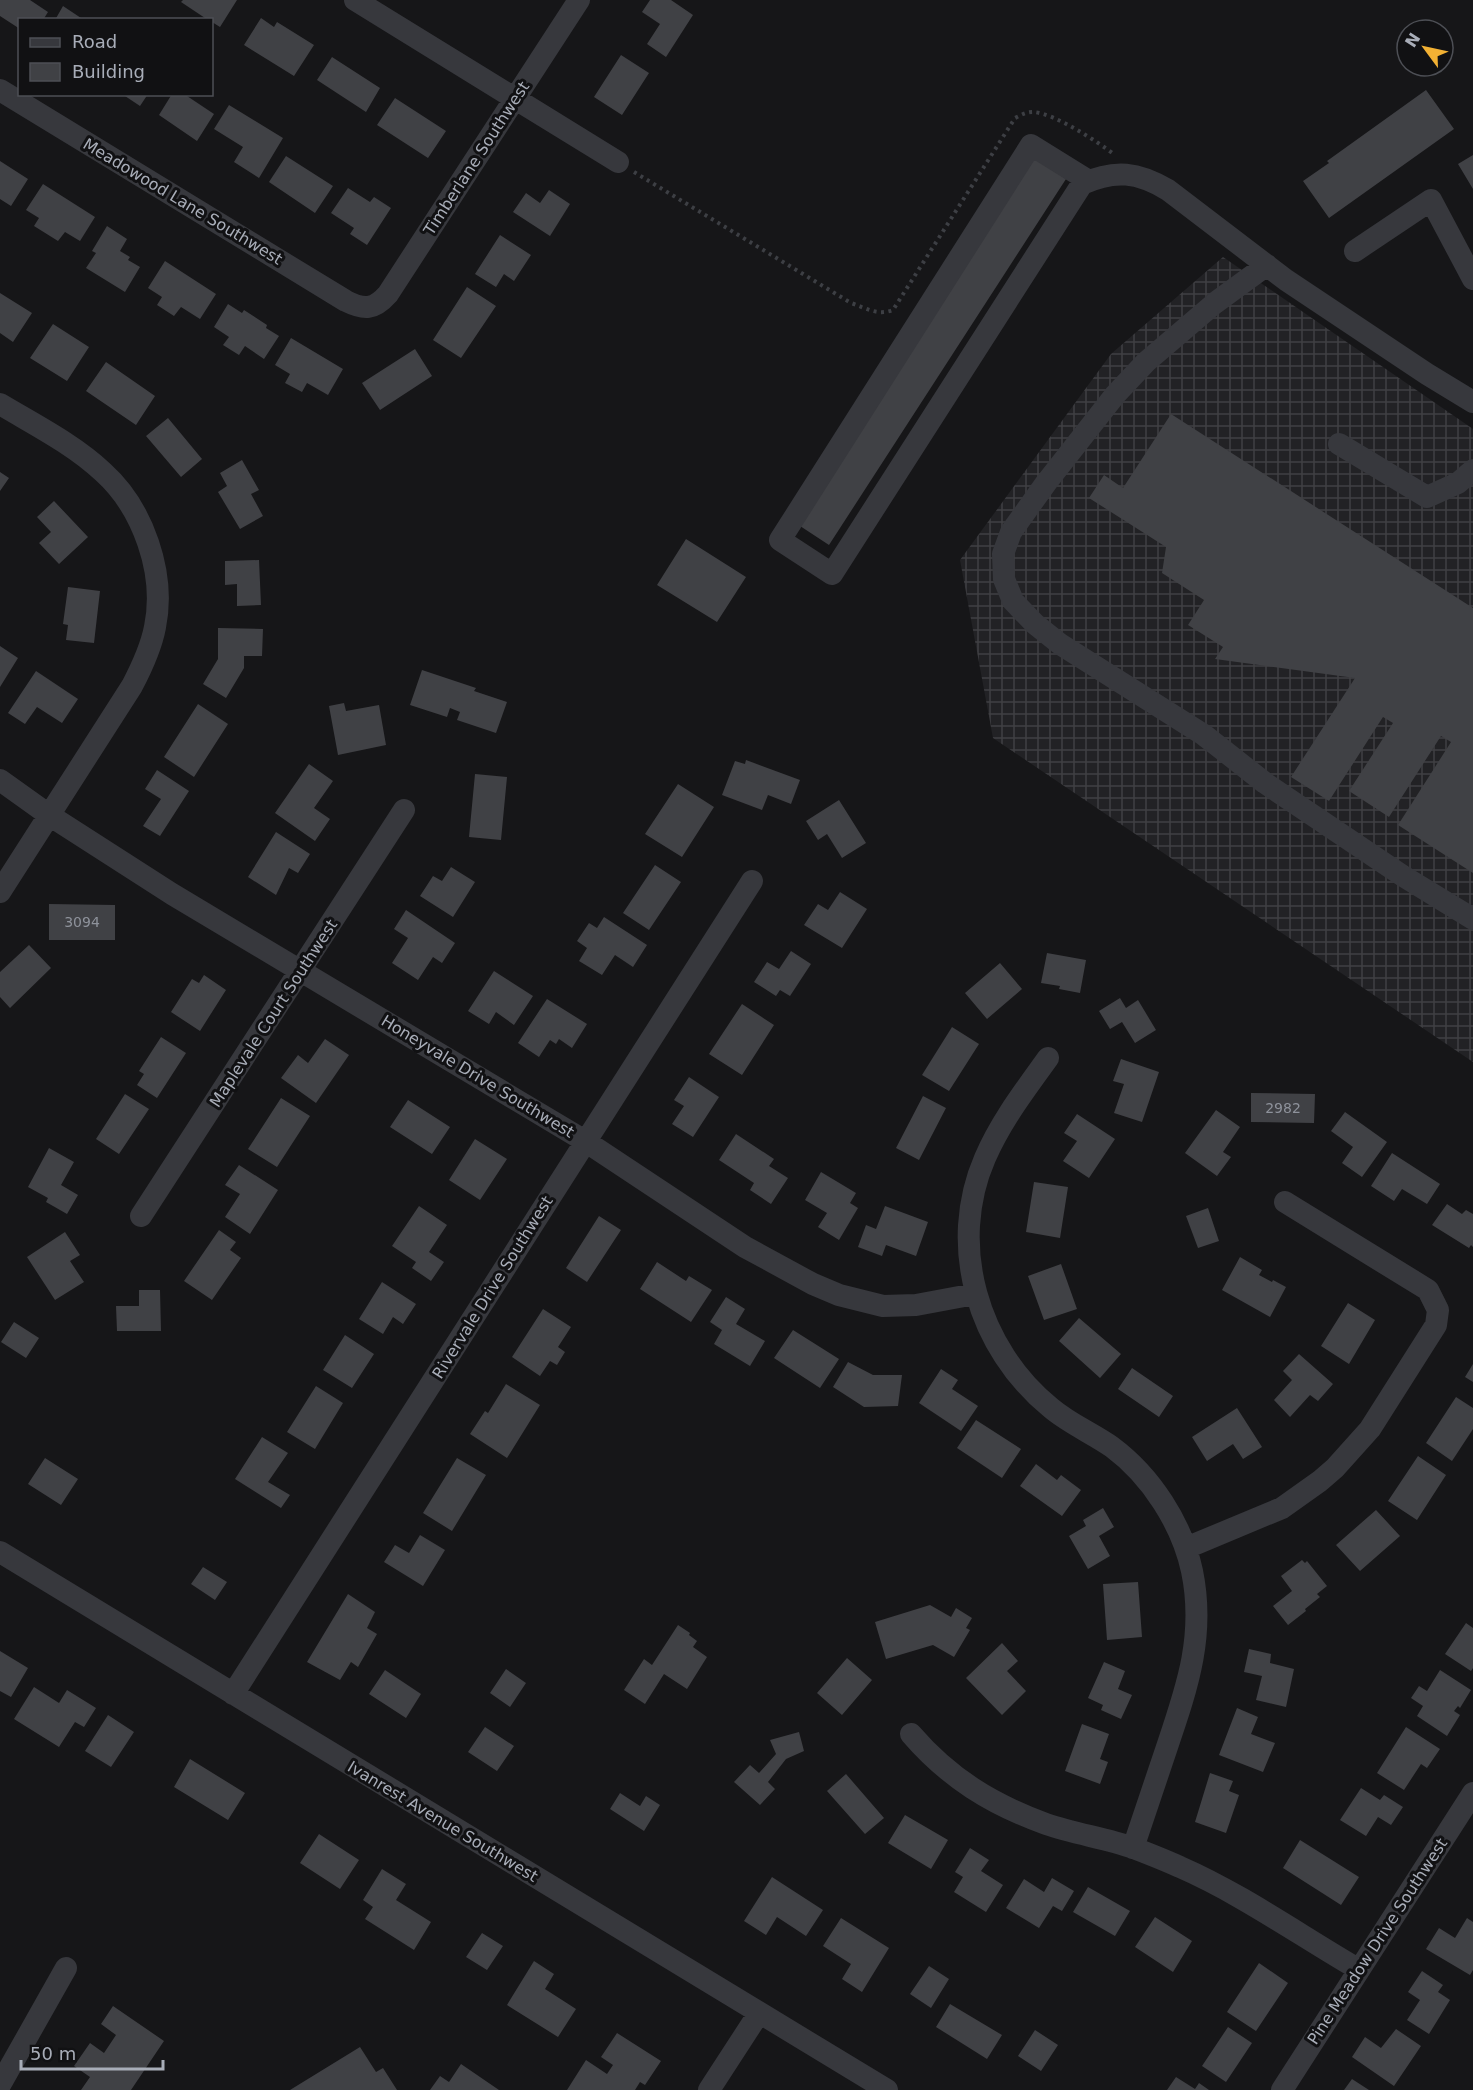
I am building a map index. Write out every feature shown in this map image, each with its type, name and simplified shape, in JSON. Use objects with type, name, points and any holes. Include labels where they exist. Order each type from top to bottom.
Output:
[{"type":"street","points":[[354,0],[618,162]]},
{"type":"street","name":"Timberlane Southwest","points":[[367,308],[374,307],[388,294],[579,0]]},
{"type":"street","name":"Meadowood Lane Southwest","points":[[0,90],[346,301],[367,308]]},
{"type":"street","points":[[1089,181],[1031,145],[780,540],[832,574],[1082,184],[1089,181],[1103,175],[1127,175],[1152,181],[1168,190],[1267,265],[1427,374],[1473,402]]},
{"type":"street","points":[[1355,251],[1431,200],[1473,279]]},
{"type":"street","points":[[1267,265],[1215,303],[1146,362],[1115,395],[1011,532],[1003,554],[1004,579],[1013,601],[1035,624],[1060,644],[1204,735],[1265,783],[1403,876],[1473,919]]},
{"type":"street","points":[[0,404],[80,453],[105,473],[136,514],[156,573],[158,602],[148,652],[132,686],[0,892]]},
{"type":"street","points":[[1339,444],[1427,497],[1458,483],[1473,470]]},
{"type":"street","name":"Honeyvale Drive Southwest","points":[[0,780],[49,815],[172,894],[585,1141],[745,1247],[828,1291],[870,1303],[903,1306],[934,1303],[975,1294]]},
{"type":"street","name":"Maplevale Court Southwest","points":[[141,1216],[404,810]]},
{"type":"street","name":"Rivervale Drive Southwest","points":[[233,1694],[752,881]]},
{"type":"street","points":[[1048,1058],[999,1130],[984,1159],[972,1200],[970,1263],[975,1294],[994,1339],[1017,1375],[1050,1408],[1113,1448],[1136,1468],[1161,1500],[1186,1548],[1192,1571],[1197,1609],[1196,1649],[1184,1696],[1133,1848]]},
{"type":"street","points":[[1186,1548],[1282,1508],[1335,1468],[1370,1429],[1436,1325],[1438,1310],[1428,1290],[1285,1202]]},
{"type":"street","name":"Ivanrest Avenue Southwest","points":[[0,1552],[887,2090]]},
{"type":"street","points":[[911,1734],[928,1754],[952,1775],[1006,1807],[1048,1825],[1133,1848],[1204,1878],[1358,1969]]},
{"type":"street","name":"Pine Meadow Drive Southwest","points":[[1282,2090],[1473,1793]]},
{"type":"street","points":[[0,2085],[66,1968]]},
{"type":"street","points":[[709,2090],[759,2013]]},
{"type":"path","points":[[618,162],[851,303],[874,312],[884,313],[892,310],[1015,118],[1032,112],[1043,114],[1071,128],[1101,144],[1120,160],[1127,175]]},
{"type":"shaded area","points":[[1223,257],[1473,429],[1473,1062],[993,738],[960,560],[1111,354]]},
{"type":"building","points":[[0,0],[30,0],[48,12],[44,18],[18,18],[18,28],[0,16]]},
{"type":"building","points":[[183,0],[237,0],[220,27],[213,23],[213,18],[205,18],[181,2]]},
{"type":"building","points":[[650,0],[671,0],[693,15],[666,57],[647,44],[660,24],[642,12]]},
{"type":"building","points":[[63,6],[81,18],[56,18]]},
{"type":"building","points":[[261,18],[274,27],[277,22],[314,45],[294,76],[244,45]]},
{"type":"building","points":[[621,55],[649,73],[622,115],[594,97]]},
{"type":"building","points":[[332,57],[380,88],[366,112],[317,80]]},
{"type":"building","points":[[1426,90],[1454,129],[1329,218],[1303,181],[1329,163],[1327,161]]},
{"type":"building","points":[[125,96],[147,96],[140,106]]},
{"type":"building","points":[[171,96],[187,96],[214,114],[197,141],[159,115]]},
{"type":"building","points":[[395,98],[446,131],[428,158],[377,125]]},
{"type":"building","points":[[229,105],[283,138],[259,178],[234,162],[243,147],[214,129]]},
{"type":"building","points":[[1473,155],[1473,189],[1458,164]]},
{"type":"building","points":[[286,156],[333,186],[315,213],[269,182]]},
{"type":"building","points":[[1034,158],[1066,179],[829,545],[797,524]]},
{"type":"building","points":[[0,161],[28,179],[11,206],[0,199]]},
{"type":"building","points":[[43,184],[95,217],[80,241],[65,232],[58,241],[34,226],[39,218],[26,210]]},
{"type":"building","points":[[348,188],[370,202],[374,197],[391,208],[367,245],[350,234],[354,228],[331,213]]},
{"type":"building","points":[[549,190],[570,204],[550,236],[513,212],[526,193],[540,203]]},
{"type":"building","points":[[107,226],[127,239],[120,251],[130,257],[128,260],[140,267],[125,292],[86,268],[96,253],[92,251]]},
{"type":"building","points":[[500,235],[531,255],[514,281],[504,274],[496,287],[475,274]]},
{"type":"building","points":[[165,261],[216,294],[200,319],[181,307],[174,316],[157,305],[162,297],[148,288]]},
{"type":"building","points":[[467,287],[496,306],[461,358],[433,340]]},
{"type":"building","points":[[0,293],[32,313],[13,342],[0,333]]},
{"type":"building","points":[[228,304],[242,313],[244,310],[279,336],[264,359],[245,346],[239,355],[223,345],[229,337],[214,327]]},
{"type":"building","points":[[53,324],[89,347],[67,381],[30,358]]},
{"type":"building","points":[[291,338],[343,369],[328,395],[307,383],[302,392],[285,383],[290,374],[275,365]]},
{"type":"building","points":[[415,349],[432,376],[380,410],[362,383]]},
{"type":"building","points":[[106,362],[155,396],[136,425],[86,391]]},
{"type":"building","points":[[1171,414],[1473,608],[1473,873],[1398,825],[1451,742],[1441,736],[1389,817],[1349,791],[1393,723],[1383,717],[1329,801],[1291,777],[1355,678],[1215,659],[1223,647],[1188,625],[1204,600],[1162,573],[1166,547],[1089,498],[1104,475],[1123,488]]},
{"type":"building","points":[[168,418],[202,459],[181,477],[146,436]]},
{"type":"building","points":[[242,460],[259,490],[251,494],[263,516],[240,529],[218,492],[227,486],[220,473]]},
{"type":"building","points":[[0,472],[9,478],[0,491]]},
{"type":"building","points":[[54,501],[88,537],[59,564],[39,543],[51,532],[37,517]]},
{"type":"building","points":[[686,539],[746,577],[717,622],[657,585]]},
{"type":"building","points":[[259,560],[261,605],[237,606],[237,584],[225,585],[225,561]]},
{"type":"building","points":[[68,587],[100,591],[94,643],[66,640],[68,625],[63,624]]},
{"type":"building","points":[[218,628],[263,629],[262,656],[244,656],[244,668],[226,698],[203,684],[218,659]]},
{"type":"building","points":[[0,646],[18,658],[0,687]]},
{"type":"building","points":[[422,670],[476,688],[474,691],[507,702],[496,733],[457,720],[460,712],[450,708],[447,717],[410,705]]},
{"type":"building","points":[[36,671],[78,699],[62,723],[37,707],[25,724],[8,713]]},
{"type":"building","points":[[344,703],[346,711],[379,705],[386,745],[338,755],[329,706]]},
{"type":"building","points":[[198,704],[228,724],[194,777],[164,757]]},
{"type":"building","points":[[746,760],[800,780],[791,804],[768,795],[762,810],[722,795],[735,761],[745,764]]},
{"type":"building","points":[[309,764],[333,781],[314,808],[330,819],[315,841],[275,813]]},
{"type":"building","points":[[157,770],[189,791],[160,836],[143,826],[161,799],[145,789]]},
{"type":"building","points":[[475,774],[507,777],[501,840],[469,837]]},
{"type":"building","points":[[678,784],[714,807],[682,857],[645,834]]},
{"type":"building","points":[[839,800],[866,843],[842,858],[827,834],[818,840],[806,821]]},
{"type":"building","points":[[276,832],[310,854],[298,873],[289,868],[276,895],[248,877]]},
{"type":"building","points":[[655,865],[681,882],[649,930],[623,913]]},
{"type":"building","points":[[451,867],[475,882],[453,917],[420,896],[433,876],[442,881]]},
{"type":"building","points":[[840,892],[867,909],[842,948],[804,925],[818,904],[828,910]]},
{"type":"building","points":[[49,904],[115,905],[115,940],[49,940]]},
{"type":"building","points":[[406,910],[455,943],[442,963],[433,957],[418,980],[392,963],[408,938],[394,929]]},
{"type":"building","points":[[604,917],[647,945],[633,967],[615,955],[602,975],[579,961],[587,948],[577,941],[589,923],[597,928]]},
{"type":"building","points":[[29,945],[51,968],[10,1008],[0,997],[0,972]]},
{"type":"building","points":[[791,951],[811,964],[790,996],[780,990],[776,996],[754,982],[767,962],[779,969]]},
{"type":"building","points":[[1047,953],[1086,960],[1080,993],[1059,989],[1060,986],[1041,983]]},
{"type":"building","points":[[1000,963],[1022,989],[987,1019],[965,993]]},
{"type":"building","points":[[494,971],[533,996],[514,1025],[496,1012],[489,1024],[468,1011]]},
{"type":"building","points":[[204,975],[226,990],[200,1031],[171,1012],[192,979],[199,983]]},
{"type":"building","points":[[1120,998],[1126,1008],[1138,1000],[1156,1030],[1135,1043],[1122,1022],[1110,1029],[1099,1011]]},
{"type":"building","points":[[547,999],[587,1024],[572,1048],[559,1039],[556,1044],[550,1040],[539,1057],[518,1043]]},
{"type":"building","points":[[742,1004],[774,1025],[742,1075],[709,1054]]},
{"type":"building","points":[[952,1027],[979,1044],[949,1091],[922,1075]]},
{"type":"building","points":[[161,1037],[186,1053],[157,1098],[137,1085],[144,1074],[139,1071]]},
{"type":"building","points":[[325,1039],[349,1055],[316,1103],[281,1078],[298,1055],[308,1063]]},
{"type":"building","points":[[1121,1059],[1159,1072],[1142,1122],[1114,1113],[1124,1084],[1113,1081]]},
{"type":"building","points":[[689,1077],[719,1097],[693,1137],[672,1124],[684,1106],[674,1100]]},
{"type":"building","points":[[1251,1093],[1315,1094],[1314,1123],[1251,1122]]},
{"type":"building","points":[[125,1094],[149,1109],[119,1154],[96,1139]]},
{"type":"building","points":[[923,1096],[946,1108],[919,1160],[896,1148]]},
{"type":"building","points":[[281,1098],[310,1116],[277,1167],[248,1149]]},
{"type":"building","points":[[408,1100],[450,1127],[432,1154],[390,1127]]},
{"type":"building","points":[[1216,1110],[1240,1127],[1223,1152],[1231,1157],[1217,1176],[1185,1153]]},
{"type":"building","points":[[1345,1112],[1387,1142],[1362,1177],[1342,1163],[1353,1147],[1331,1131]]},
{"type":"building","points":[[1077,1114],[1115,1139],[1089,1178],[1063,1161],[1077,1141],[1064,1133]]},
{"type":"building","points":[[736,1134],[774,1159],[769,1166],[788,1178],[771,1204],[750,1190],[754,1183],[719,1160]]},
{"type":"building","points":[[475,1139],[507,1159],[480,1200],[449,1180]]},
{"type":"building","points":[[49,1148],[74,1162],[61,1185],[78,1195],[67,1214],[46,1202],[48,1198],[28,1187]]},
{"type":"building","points":[[1392,1153],[1440,1184],[1427,1204],[1402,1189],[1394,1201],[1371,1186]]},
{"type":"building","points":[[239,1165],[278,1190],[250,1234],[225,1217],[240,1194],[225,1185]]},
{"type":"building","points":[[821,1172],[856,1193],[850,1203],[858,1208],[839,1240],[818,1227],[827,1213],[805,1200]]},
{"type":"building","points":[[1034,1182],[1068,1187],[1060,1238],[1026,1232]]},
{"type":"building","points":[[1447,1204],[1462,1214],[1466,1210],[1473,1214],[1473,1247],[1471,1245],[1469,1248],[1432,1225]]},
{"type":"building","points":[[419,1206],[447,1225],[429,1252],[444,1262],[431,1281],[412,1268],[416,1262],[392,1246]]},
{"type":"building","points":[[885,1206],[928,1222],[916,1256],[886,1245],[882,1256],[858,1247],[866,1225],[876,1229]]},
{"type":"building","points":[[1208,1208],[1219,1241],[1198,1248],[1186,1216]]},
{"type":"building","points":[[599,1216],[621,1230],[587,1282],[566,1268]]},
{"type":"building","points":[[219,1230],[236,1242],[230,1250],[241,1258],[212,1300],[184,1281]]},
{"type":"building","points":[[65,1232],[80,1255],[70,1261],[84,1282],[55,1300],[27,1257]]},
{"type":"building","points":[[1240,1257],[1262,1270],[1259,1275],[1286,1287],[1270,1317],[1222,1290]]},
{"type":"building","points":[[657,1262],[686,1281],[689,1276],[712,1290],[691,1322],[640,1289]]},
{"type":"building","points":[[1061,1264],[1077,1309],[1044,1320],[1028,1276]]},
{"type":"building","points":[[382,1282],[416,1304],[403,1324],[393,1317],[383,1334],[359,1319]]},
{"type":"building","points":[[139,1290],[160,1290],[161,1331],[117,1331],[116,1306],[139,1306]]},
{"type":"building","points":[[726,1297],[745,1309],[736,1324],[765,1341],[750,1366],[714,1344],[722,1330],[710,1322]]},
{"type":"building","points":[[1348,1303],[1375,1320],[1349,1364],[1321,1346]]},
{"type":"building","points":[[543,1309],[571,1327],[558,1347],[565,1352],[557,1365],[550,1361],[540,1376],[512,1357]]},
{"type":"building","points":[[1079,1318],[1121,1354],[1100,1378],[1059,1341]]},
{"type":"building","points":[[14,1322],[39,1338],[26,1358],[1,1342]]},
{"type":"building","points":[[793,1330],[839,1359],[820,1388],[774,1358]]},
{"type":"building","points":[[345,1335],[374,1354],[352,1388],[323,1370]]},
{"type":"building","points":[[1299,1354],[1333,1384],[1318,1401],[1310,1395],[1290,1417],[1274,1400],[1292,1380],[1283,1371]]},
{"type":"building","points":[[848,1362],[873,1375],[902,1375],[898,1406],[864,1407],[833,1387]]},
{"type":"building","points":[[1473,1364],[1473,1382],[1465,1377]]},
{"type":"building","points":[[1132,1368],[1173,1396],[1159,1417],[1118,1389]]},
{"type":"building","points":[[941,1369],[958,1380],[952,1389],[978,1406],[961,1431],[919,1403]]},
{"type":"building","points":[[506,1384],[540,1405],[507,1458],[470,1434],[485,1411],[488,1413]]},
{"type":"building","points":[[316,1386],[343,1403],[315,1449],[287,1432]]},
{"type":"building","points":[[1456,1397],[1473,1408],[1473,1429],[1452,1461],[1426,1443]]},
{"type":"building","points":[[1237,1408],[1262,1447],[1243,1459],[1233,1444],[1207,1461],[1192,1437]]},
{"type":"building","points":[[976,1420],[1021,1449],[1002,1478],[957,1448]]},
{"type":"building","points":[[262,1437],[288,1453],[268,1482],[290,1495],[281,1508],[235,1479]]},
{"type":"building","points":[[1418,1456],[1446,1475],[1417,1520],[1388,1501]]},
{"type":"building","points":[[45,1458],[78,1479],[61,1505],[28,1484]]},
{"type":"building","points":[[457,1458],[486,1475],[452,1531],[423,1513]]},
{"type":"building","points":[[1036,1464],[1057,1480],[1061,1475],[1081,1490],[1062,1516],[1020,1486]]},
{"type":"building","points":[[1103,1508],[1114,1527],[1099,1536],[1110,1556],[1088,1569],[1069,1536],[1086,1526],[1083,1520]]},
{"type":"building","points":[[1376,1510],[1400,1536],[1360,1571],[1336,1545]]},
{"type":"building","points":[[420,1535],[445,1550],[423,1586],[384,1562],[395,1545],[409,1553]]},
{"type":"building","points":[[1302,1560],[1305,1563],[1307,1561],[1327,1586],[1317,1594],[1320,1597],[1305,1609],[1306,1611],[1288,1625],[1273,1606],[1292,1591],[1281,1576]]},
{"type":"building","points":[[203,1567],[227,1582],[215,1600],[191,1584]]},
{"type":"building","points":[[1138,1582],[1142,1637],[1107,1640],[1103,1584]]},
{"type":"building","points":[[348,1594],[375,1612],[367,1628],[377,1634],[358,1667],[351,1662],[340,1680],[307,1662]]},
{"type":"building","points":[[930,1605],[951,1617],[956,1608],[972,1618],[966,1628],[970,1630],[954,1657],[933,1645],[886,1659],[875,1622]]},
{"type":"building","points":[[1466,1623],[1473,1628],[1473,1668],[1471,1671],[1445,1654]]},
{"type":"building","points":[[678,1625],[697,1641],[693,1647],[707,1657],[687,1689],[664,1674],[645,1704],[624,1690],[644,1659],[652,1665]]},
{"type":"building","points":[[1002,1643],[1018,1661],[1007,1671],[1026,1691],[1002,1715],[966,1678]]},
{"type":"building","points":[[1249,1649],[1271,1654],[1270,1663],[1294,1669],[1286,1707],[1256,1700],[1262,1676],[1244,1672]]},
{"type":"building","points":[[0,1651],[28,1668],[11,1697],[0,1691]]},
{"type":"building","points":[[847,1658],[872,1680],[842,1715],[817,1693]]},
{"type":"building","points":[[1104,1662],[1125,1671],[1118,1689],[1132,1695],[1121,1719],[1101,1710],[1103,1705],[1088,1698]]},
{"type":"building","points":[[506,1669],[526,1683],[510,1707],[490,1693]]},
{"type":"building","points":[[385,1670],[421,1694],[406,1718],[369,1694]]},
{"type":"building","points":[[1440,1670],[1471,1690],[1460,1708],[1458,1706],[1454,1711],[1460,1715],[1447,1736],[1417,1716],[1423,1706],[1411,1698],[1419,1686],[1427,1691]]},
{"type":"building","points":[[34,1687],[59,1703],[67,1690],[96,1708],[84,1727],[75,1722],[59,1747],[14,1719]]},
{"type":"building","points":[[1237,1708],[1258,1717],[1251,1734],[1275,1743],[1263,1772],[1219,1755]]},
{"type":"building","points":[[108,1715],[134,1732],[111,1767],[85,1751]]},
{"type":"building","points":[[1082,1724],[1109,1734],[1100,1759],[1108,1762],[1100,1784],[1065,1771]]},
{"type":"building","points":[[485,1727],[514,1746],[497,1771],[468,1752]]},
{"type":"building","points":[[1406,1727],[1440,1749],[1427,1768],[1421,1764],[1404,1790],[1377,1773]]},
{"type":"building","points":[[799,1732],[804,1751],[786,1759],[768,1782],[775,1789],[760,1805],[734,1782],[750,1765],[759,1773],[776,1754],[770,1740]]},
{"type":"building","points":[[190,1759],[245,1793],[228,1820],[174,1787]]},
{"type":"building","points":[[1210,1773],[1233,1781],[1229,1791],[1239,1795],[1226,1833],[1195,1822]]},
{"type":"building","points":[[846,1774],[884,1818],[865,1834],[827,1791]]},
{"type":"building","points":[[1361,1788],[1380,1800],[1384,1795],[1403,1807],[1391,1825],[1378,1817],[1366,1836],[1340,1820]]},
{"type":"building","points":[[620,1793],[640,1806],[646,1796],[660,1805],[644,1831],[610,1809]]},
{"type":"building","points":[[905,1815],[948,1840],[931,1869],[888,1843]]},
{"type":"building","points":[[319,1834],[359,1860],[340,1889],[300,1863]]},
{"type":"building","points":[[1300,1840],[1359,1877],[1341,1905],[1283,1868]]},
{"type":"building","points":[[970,1848],[989,1860],[981,1871],[1003,1885],[986,1912],[954,1892],[963,1877],[955,1872]]},
{"type":"building","points":[[382,1869],[406,1884],[396,1900],[431,1922],[414,1950],[365,1919],[373,1907],[363,1900]]},
{"type":"building","points":[[772,1877],[823,1910],[806,1936],[777,1917],[766,1935],[744,1921]]},
{"type":"building","points":[[1052,1878],[1074,1891],[1062,1911],[1053,1906],[1039,1928],[1006,1908],[1024,1879],[1044,1892]]},
{"type":"building","points":[[1088,1887],[1130,1911],[1115,1936],[1073,1912]]},
{"type":"building","points":[[1155,1917],[1192,1941],[1173,1972],[1135,1947]]},
{"type":"building","points":[[841,1918],[889,1948],[862,1992],[842,1979],[851,1964],[823,1946]]},
{"type":"building","points":[[1467,1918],[1473,1922],[1473,1970],[1470,1975],[1426,1949],[1439,1928],[1455,1938]]},
{"type":"building","points":[[482,1933],[503,1946],[487,1970],[466,1957]]},
{"type":"building","points":[[534,1961],[554,1974],[545,1989],[576,2009],[558,2037],[507,2005]]},
{"type":"building","points":[[1259,1963],[1288,1983],[1256,2031],[1227,2012]]},
{"type":"building","points":[[929,1966],[949,1979],[931,2008],[910,1994]]},
{"type":"building","points":[[1422,1971],[1443,1985],[1438,1992],[1450,2000],[1429,2034],[1407,2020],[1420,2000],[1408,1992]]},
{"type":"building","points":[[950,2004],[1002,2035],[987,2059],[936,2027]]},
{"type":"building","points":[[113,2006],[164,2041],[131,2090],[81,2090],[90,2077],[74,2066],[90,2043],[104,2053],[116,2035],[101,2024]]},
{"type":"building","points":[[1228,2027],[1252,2043],[1226,2082],[1202,2066]]},
{"type":"building","points":[[1396,2029],[1421,2046],[1394,2086],[1352,2057],[1365,2037],[1381,2048]]},
{"type":"building","points":[[1035,2030],[1058,2045],[1041,2071],[1018,2056]]},
{"type":"building","points":[[617,2033],[661,2061],[645,2085],[640,2082],[635,2090],[567,2090],[586,2060],[607,2074],[613,2065],[601,2057]]},
{"type":"building","points":[[360,2047],[376,2072],[383,2068],[397,2090],[290,2090]]},
{"type":"building","points":[[461,2064],[499,2090],[430,2090],[440,2076],[449,2082]]},
{"type":"building","points":[[1176,2077],[1195,2089],[1199,2083],[1209,2090],[1167,2090]]},
{"type":"building","points":[[1352,2079],[1369,2090],[1344,2090]]}]
